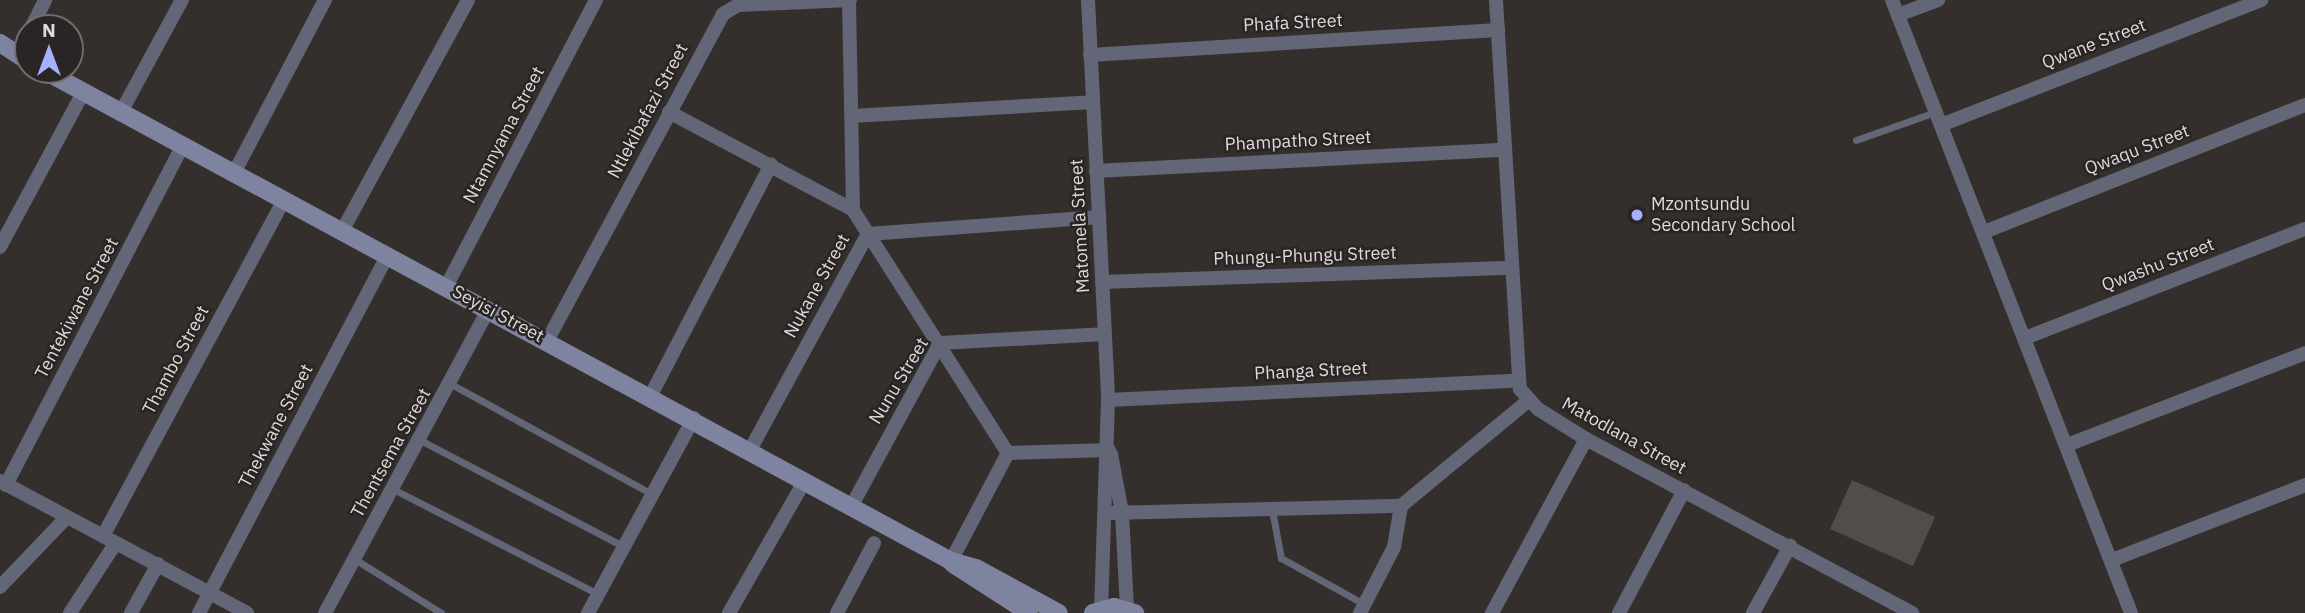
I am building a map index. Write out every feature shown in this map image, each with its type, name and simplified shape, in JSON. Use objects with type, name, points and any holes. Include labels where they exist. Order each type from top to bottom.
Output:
[{"type":"street","points":[[120,114],[182,0]]},
{"type":"street","points":[[233,175],[326,0]]},
{"type":"street","points":[[341,233],[468,0]]},
{"type":"street","name":"Ntamnyama Street","points":[[446,287],[596,0]]},
{"type":"street","points":[[850,0],[853,210]]},
{"type":"street","name":"Ntlekibafazi Street","points":[[547,341],[714,27],[738,5],[850,0]]},
{"type":"street","name":"Matomela Street","points":[[1088,0],[1109,450],[1115,513],[1131,611]]},
{"type":"street","points":[[1496,0],[1516,381]]},
{"type":"street","points":[[1892,0],[2131,613]]},
{"type":"street","points":[[1898,15],[1938,0]]},
{"type":"street","name":"Qwane Street","points":[[1938,118],[2261,0]]},
{"type":"street","name":"Phafa Street","points":[[1090,55],[1498,30]]},
{"type":"street","name":"Seyisi Street","points":[[67,84],[181,149],[694,418],[804,482],[951,561],[1029,613]]},
{"type":"street","points":[[0,247],[83,93]]},
{"type":"street","points":[[852,116],[1093,102]]},
{"type":"street","name":"Qwaqu Street","points":[[1984,232],[2305,105]]},
{"type":"street","points":[[669,113],[771,164],[853,210],[1008,453]]},
{"type":"street","name":"Tentekiwane Street","points":[[3,483],[181,149]]},
{"type":"street","name":"Phampatho Street","points":[[1096,170],[1503,150]]},
{"type":"street","points":[[651,395],[771,164]]},
{"type":"street","name":"Thambo Street","points":[[70,613],[283,202]]},
{"type":"street","name":"Nukane Street","points":[[750,450],[868,234],[1099,217]]},
{"type":"street","name":"Qwashu Street","points":[[2025,338],[2305,229]]},
{"type":"street","name":"Thekwane Street","points":[[199,613],[387,257]]},
{"type":"street","name":"Phungu-Phungu Street","points":[[1102,282],[1510,268]]},
{"type":"street","name":"Thentsema Street","points":[[325,613],[451,384],[488,310]]},
{"type":"street","name":"Nunu Street","points":[[851,507],[940,343],[1104,334]]},
{"type":"street","points":[[2067,445],[2305,352]]},
{"type":"street","name":"Matodlana Street","points":[[1516,381],[1529,400],[1586,439],[1790,546],[1887,607],[1912,613]]},
{"type":"street","name":"Phanga Street","points":[[1108,400],[1516,381]]},
{"type":"street","points":[[1115,513],[1401,506],[1529,400]]},
{"type":"street","points":[[588,613],[694,418]]},
{"type":"street","points":[[1492,613],[1586,439]]},
{"type":"street","points":[[1008,453],[1109,450]]},
{"type":"street","points":[[951,561],[1008,453]]},
{"type":"street","points":[[729,613],[804,482]]},
{"type":"street","points":[[3,483],[247,613]]},
{"type":"street","points":[[2112,560],[2305,485]]},
{"type":"street","points":[[1619,613],[1684,490]]},
{"type":"street","points":[[1362,608],[1394,547],[1401,506]]},
{"type":"street","name":"Matomela Street","points":[[1097,611],[1115,513]]},
{"type":"street","points":[[0,587],[66,518]]},
{"type":"street","points":[[837,613],[874,543]]},
{"type":"street","points":[[1754,613],[1790,546]]},
{"type":"street","name":"Seyisi Street","points":[[951,561],[976,568],[1059,613]]},
{"type":"street","points":[[131,613],[158,564]]},
{"type":"street","points":[[1097,611],[1131,611]]},
{"type":"lane","points":[[1856,141],[1938,118]]},
{"type":"lane","points":[[451,384],[652,494]]},
{"type":"lane","points":[[420,440],[624,546]]},
{"type":"lane","points":[[393,489],[598,594]]},
{"type":"lane","points":[[1272,510],[1281,558],[1362,608]]},
{"type":"lane","points":[[356,559],[441,613]]},
{"type":"building","points":[[1852,480],[1935,517],[1913,566],[1830,529]]},
{"type":"place","name":"Mzontsundu Secondary School","points":[[1637,215]]}]
